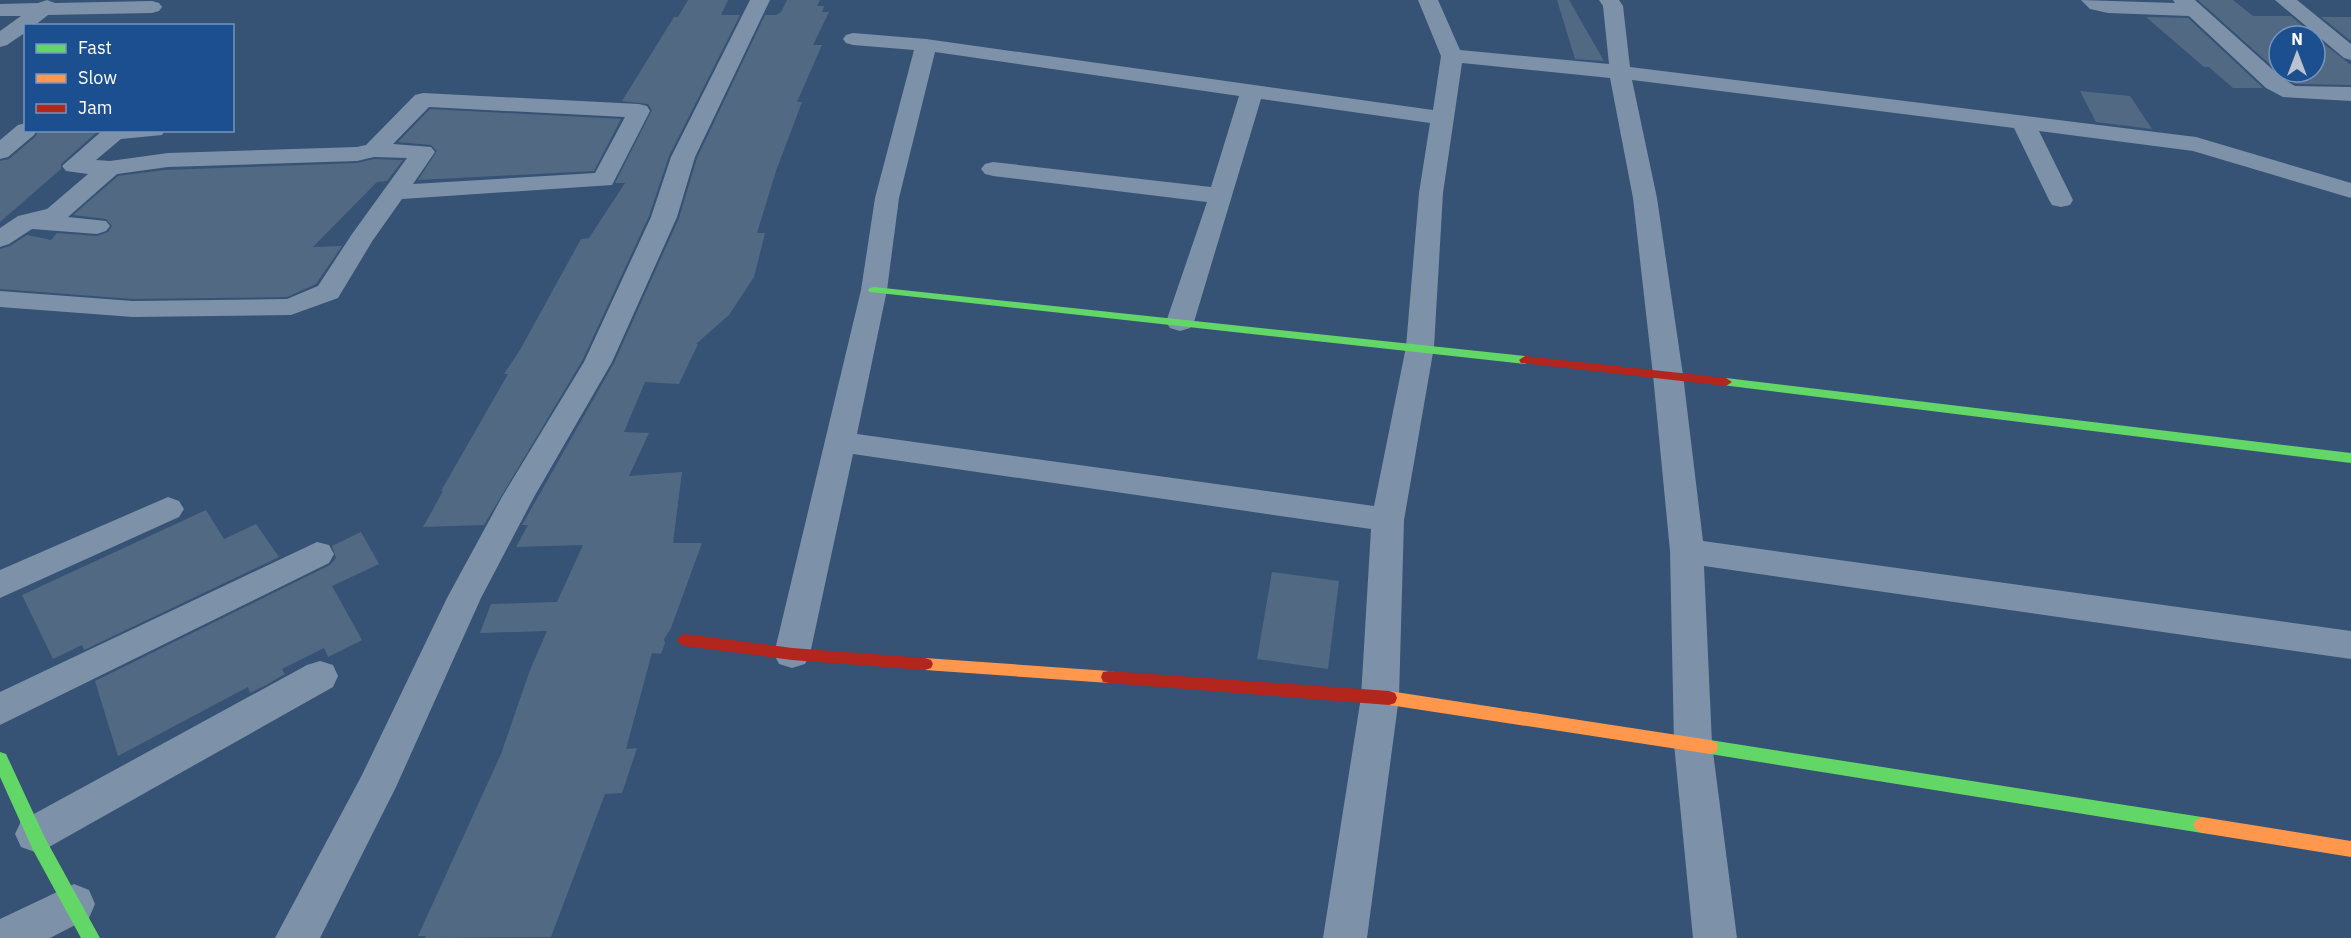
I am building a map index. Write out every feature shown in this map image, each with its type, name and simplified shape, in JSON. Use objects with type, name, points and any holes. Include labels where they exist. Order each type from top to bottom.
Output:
[{"type":"street","points":[[297,938],[376,787],[470,588],[518,497],[598,362],[664,218],[683,157],[760,0]]},
{"type":"street","points":[[1345,938],[1380,696],[1388,520],[1420,346],[1431,193],[1452,56],[1428,0]]},
{"type":"street","points":[[1609,0],[1613,6],[1620,72],[1645,198],[1668,375],[1687,551],[1693,744],[1715,938]]},
{"type":"street","points":[[2091,0],[2097,5],[2108,7],[2189,5],[2274,83],[2285,90],[2351,94]]},
{"type":"street","points":[[2285,0],[2351,54]]},
{"type":"street","points":[[0,10],[50,4],[157,4]]},
{"type":"street","points":[[0,41],[50,4]]},
{"type":"street","points":[[132,24],[157,4]]},
{"type":"street","points":[[852,39],[926,45],[1442,118]]},
{"type":"street","points":[[792,654],[874,290],[887,198],[926,45]]},
{"type":"street","points":[[1452,56],[1620,72],[2196,144],[2351,191]]},
{"type":"street","points":[[1180,322],[1252,91]]},
{"type":"street","points":[[374,150],[423,100],[639,111],[603,180],[395,192]]},
{"type":"street","points":[[0,130],[24,112]]},
{"type":"street","points":[[2022,121],[2061,200]]},
{"type":"street","points":[[0,152],[24,132]]},
{"type":"street","points":[[0,299],[133,309],[291,307],[328,292],[361,239],[423,152],[374,150],[357,154],[168,160],[110,168],[74,166],[115,132]]},
{"type":"street","points":[[11,229],[56,215],[110,168]]},
{"type":"street","points":[[993,169],[1221,196]]},
{"type":"street","points":[[11,229],[97,226]]},
{"type":"street","points":[[874,290],[1420,346],[2351,458]]},
{"type":"street","points":[[840,442],[1388,520]]},
{"type":"street","points":[[0,585],[168,509]]},
{"type":"street","points":[[1687,551],[2351,645]]},
{"type":"street","points":[[0,709],[317,554]]},
{"type":"street","points":[[685,640],[792,654],[1380,696],[2351,849]]},
{"type":"street","points":[[35,834],[320,676]]},
{"type":"street","points":[[0,759],[35,834],[82,921],[6,938]]},
{"type":"building","points":[[688,0],[728,0],[721,15],[740,15],[669,156],[649,216],[582,361],[484,525],[423,527],[508,374],[504,374],[520,350],[581,239],[589,238],[625,183],[615,183],[652,110],[648,104],[622,101],[674,17],[678,17]]},
{"type":"building","points":[[787,0],[820,0],[817,6],[824,6],[822,12],[829,12],[813,45],[822,45],[797,102],[802,102],[776,171],[757,233],[765,233],[754,277],[729,315],[696,344],[698,344],[679,384],[645,382],[624,432],[649,433],[629,476],[682,472],[673,543],[702,543],[671,628],[664,639],[661,654],[652,653],[626,749],[637,748],[622,793],[605,794],[551,937],[425,938],[426,936],[418,936],[501,754],[530,670],[547,631],[480,633],[491,604],[557,602],[583,545],[516,547],[528,525],[522,525],[614,363],[679,218],[697,158],[765,15],[776,15],[781,12]]},
{"type":"building","points":[[1557,0],[1569,0],[1604,61],[1575,59]]},
{"type":"building","points":[[2198,0],[2233,0],[2253,16],[2291,16],[2300,24],[2267,24],[2267,62]]},
{"type":"building","points":[[2146,17],[2188,18],[2263,88],[2233,88],[2209,67],[2204,67]]},
{"type":"building","points":[[2321,17],[2351,17],[2351,41]]},
{"type":"building","points":[[2327,46],[2351,65],[2351,85],[2296,84],[2327,84]]},
{"type":"building","points":[[2080,91],[2130,96],[2152,129],[2096,122]]},
{"type":"building","points":[[430,109],[621,119],[594,171],[418,180],[437,151],[431,145],[398,142]]},
{"type":"building","points":[[38,132],[97,132],[61,164],[61,169],[0,222],[0,161],[9,159]]},
{"type":"building","points":[[374,159],[403,160],[387,181],[377,182],[313,247],[342,246],[316,284],[287,297],[133,299],[0,289],[0,249],[10,246],[27,235],[51,240],[57,233],[97,236],[108,232],[112,226],[106,219],[73,215],[118,176],[164,170],[357,163]]},
{"type":"building","points":[[206,510],[224,539],[256,524],[279,557],[84,650],[82,645],[53,659],[22,595]]},
{"type":"building","points":[[361,532],[379,564],[332,586],[362,640],[328,657],[324,648],[282,669],[285,674],[266,685],[250,693],[248,687],[118,756],[95,681],[330,565],[336,558],[332,546]]},
{"type":"building","points":[[1272,572],[1339,581],[1328,669],[1257,659]]},
{"type":"traffic: fast","points":[[874,290],[1525,360]]},
{"type":"traffic: fast","points":[[1726,382],[2351,458]]},
{"type":"traffic: fast","points":[[1710,747],[2202,825]]},
{"type":"traffic: fast","points":[[0,759],[39,844],[91,938]]},
{"type":"traffic: slow","points":[[925,664],[1109,677]]},
{"type":"traffic: slow","points":[[1389,698],[1710,747]]},
{"type":"traffic: slow","points":[[2202,825],[2351,849]]},
{"type":"traffic: jam","points":[[1525,360],[1726,382]]},
{"type":"traffic: jam","points":[[685,640],[792,654],[925,664]]},
{"type":"traffic: jam","points":[[1109,677],[1389,698]]}]
